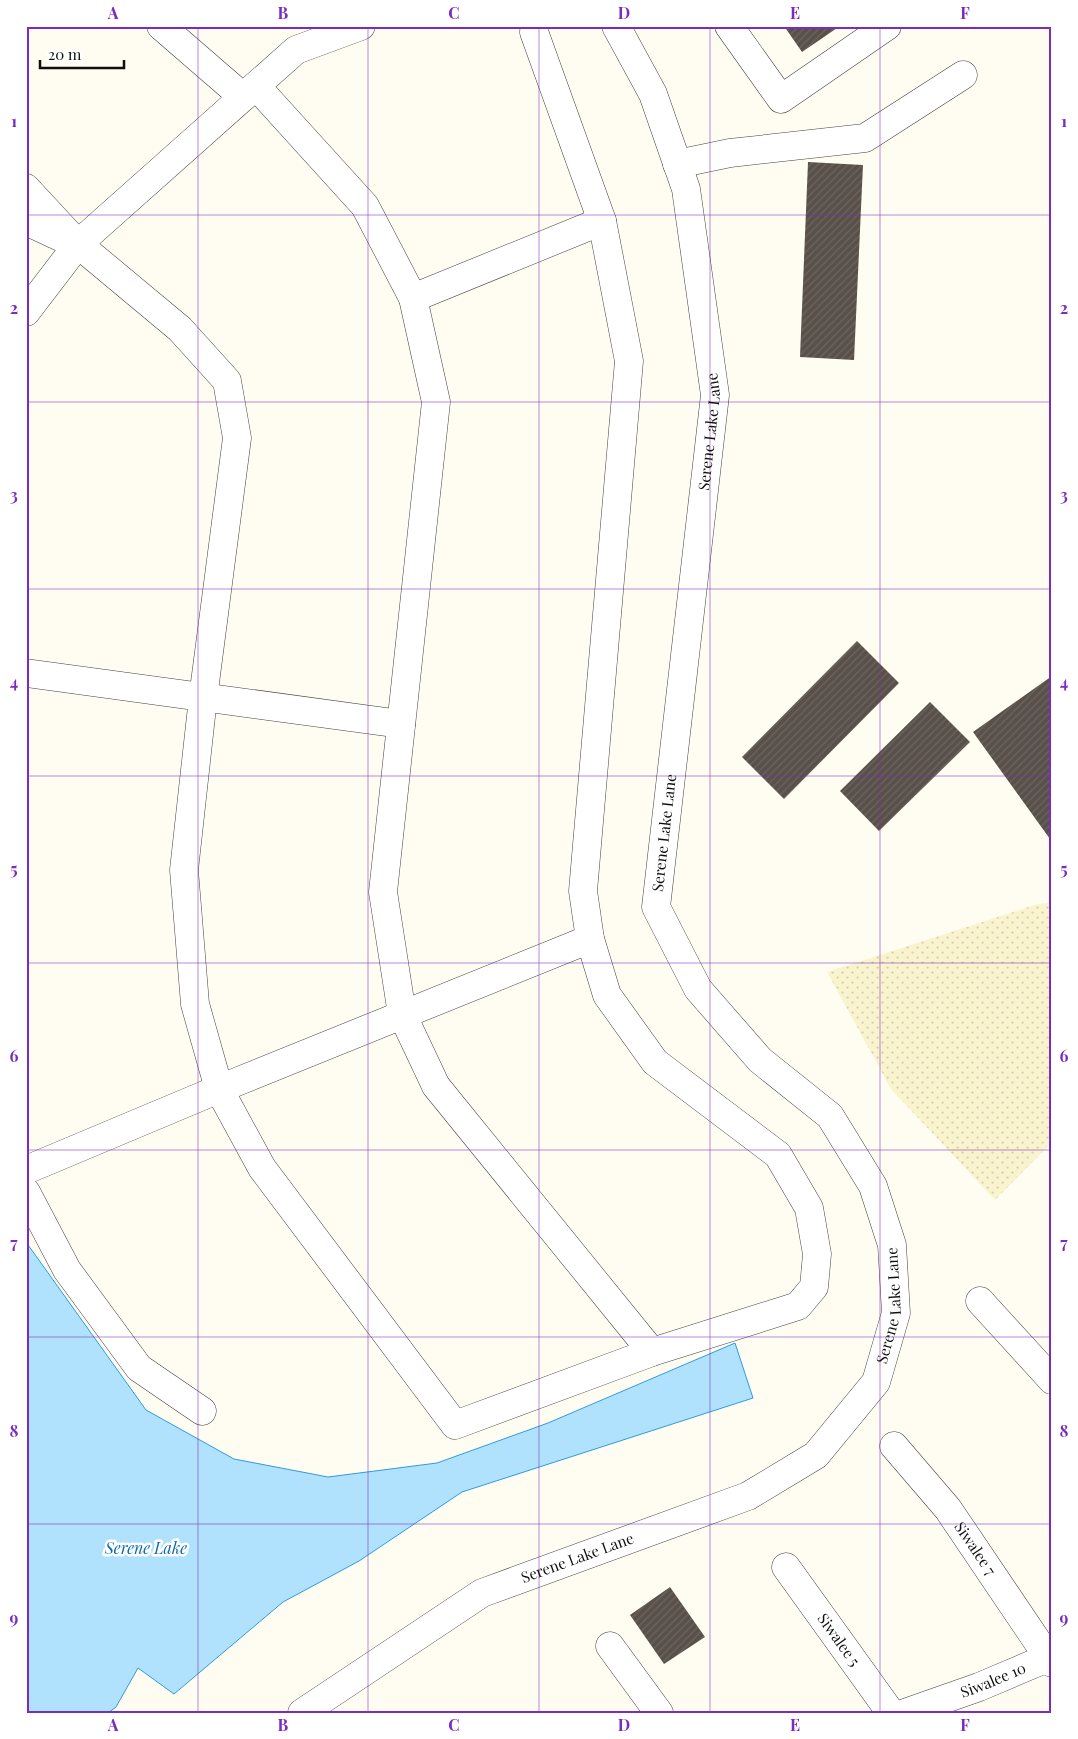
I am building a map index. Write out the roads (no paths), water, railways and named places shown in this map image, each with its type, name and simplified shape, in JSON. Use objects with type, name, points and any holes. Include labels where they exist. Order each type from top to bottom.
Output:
[{"type":"street","points":[[161,26],[249,92],[364,206],[412,298],[436,402],[383,892],[402,1014],[436,1086],[652,1352]]},
{"type":"street","points":[[26,312],[78,244],[249,92],[300,38],[360,26]]},
{"type":"street","name":"Serene Lake Lane","points":[[302,1713],[482,1594],[748,1496],[816,1455],[876,1382],[896,1313],[892,1245],[874,1186],[830,1116],[760,1060],[698,988],[656,906],[715,394],[686,189],[653,94],[616,26]]},
{"type":"street","points":[[729,26],[781,99],[886,26]]},
{"type":"street","points":[[26,188],[78,244],[180,329],[227,382],[237,438],[203,698],[184,870],[195,1004],[219,1089],[262,1168],[454,1424],[652,1352],[798,1306],[814,1288],[817,1254],[809,1208],[778,1155],[655,1062],[607,996],[590,939],[583,891],[629,361],[602,221],[534,32]]},
{"type":"street","points":[[677,164],[730,153],[866,138],[963,75]]},
{"type":"street","points":[[26,221],[78,244]]},
{"type":"street","points":[[412,298],[602,221]]},
{"type":"street","points":[[26,672],[401,724]]},
{"type":"street","points":[[26,1170],[402,1014],[590,939]]},
{"type":"street","points":[[26,1192],[67,1270],[139,1368],[202,1411]]},
{"type":"street","points":[[980,1301],[1052,1380]]},
{"type":"street","name":"Siwalee 7","points":[[894,1446],[948,1509],[1051,1659]]},
{"type":"street","name":"Siwalee 5","points":[[786,1567],[891,1713]]},
{"type":"street","points":[[610,1646],[659,1713]]},
{"type":"street","name":"Siwalee 10","points":[[905,1713],[1051,1659]]},
{"type":"water","name":"Serene Lake","points":[[26,1242],[146,1410],[234,1459],[328,1477],[437,1463],[548,1423],[735,1343],[753,1398],[462,1492],[359,1561],[283,1602],[174,1694],[138,1668],[116,1707],[108,1713],[26,1713]]}]
